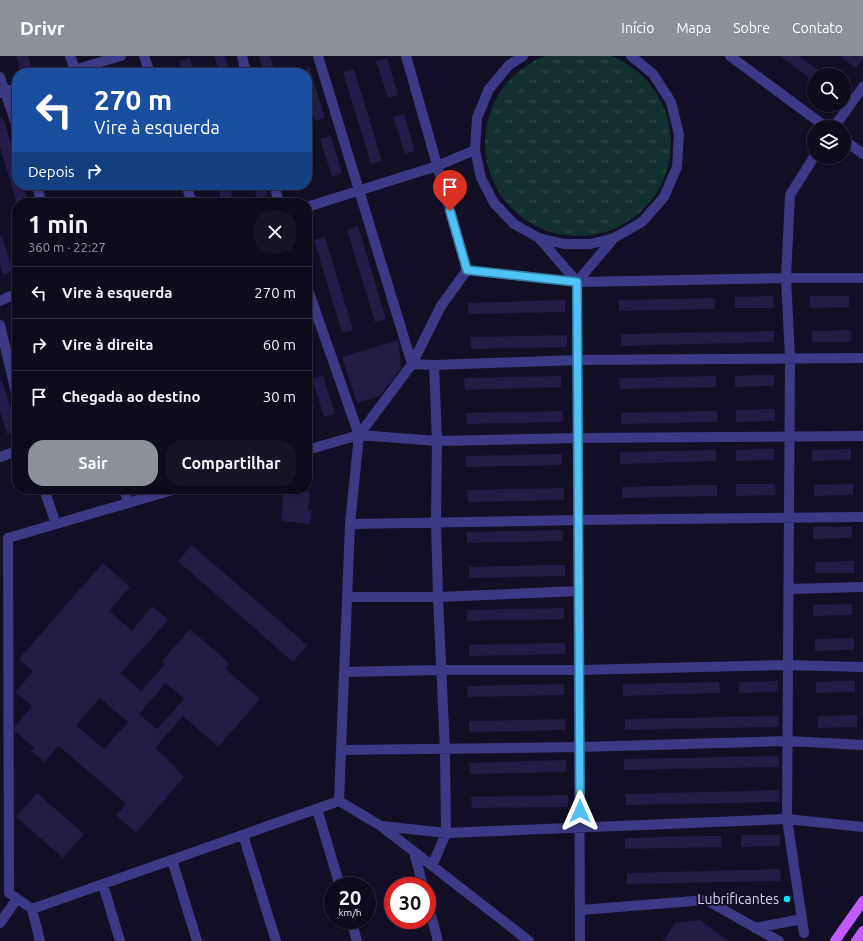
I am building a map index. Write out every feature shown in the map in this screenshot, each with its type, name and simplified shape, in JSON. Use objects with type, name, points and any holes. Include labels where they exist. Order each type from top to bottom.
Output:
[{"type":"main road","points":[[835,941],[863,901]]},
{"type":"main road","points":[[856,941],[863,932]]},
{"type":"street","points":[[70,56],[73,68]]},
{"type":"street","points":[[81,68],[121,56]]},
{"type":"street","points":[[144,56],[148,68]]},
{"type":"street","points":[[242,56],[245,68]]},
{"type":"street","points":[[318,56],[412,364]]},
{"type":"street","points":[[406,56],[467,270]]},
{"type":"street","points":[[523,56],[509,65],[489,89],[477,118],[474,150],[481,178],[494,203],[514,224],[539,238],[564,244],[590,244],[614,238],[642,222],[664,197],[677,167],[679,134],[671,102],[653,74],[631,56]]},
{"type":"street","points":[[730,56],[817,120]]},
{"type":"street","points":[[0,76],[3,92],[12,114]]},
{"type":"street","points":[[839,120],[863,87]]},
{"type":"street","points":[[851,145],[863,154]]},
{"type":"street","points":[[312,205],[437,166],[474,150]]},
{"type":"street","points":[[804,933],[787,819],[790,358],[786,278],[790,195],[810,164]]},
{"type":"street","points":[[539,238],[577,282]]},
{"type":"street","points":[[580,941],[577,282],[614,238]]},
{"type":"street","points":[[467,270],[577,282],[863,278]]},
{"type":"street","points":[[359,435],[412,364],[441,306],[467,270]]},
{"type":"street","points":[[0,301],[12,295]]},
{"type":"street","points":[[312,301],[359,435],[350,524],[339,801]]},
{"type":"street","points":[[0,325],[12,376]]},
{"type":"street","points":[[412,364],[434,365],[577,360],[863,358]]},
{"type":"street","points":[[432,866],[446,833],[445,750],[436,522],[437,441],[434,365]]},
{"type":"street","points":[[312,449],[359,435],[437,441],[578,438],[863,436]]},
{"type":"street","points":[[0,457],[12,453]]},
{"type":"street","points":[[46,494],[56,524]]},
{"type":"street","points":[[125,494],[128,503]]},
{"type":"street","points":[[40,941],[32,909],[18,899],[5,893],[4,536],[56,524],[159,494]]},
{"type":"street","points":[[350,524],[863,517]]},
{"type":"street","points":[[789,589],[863,588]]},
{"type":"street","points":[[347,597],[438,597],[579,591]]},
{"type":"street","points":[[344,672],[579,670],[788,665],[863,667]]},
{"type":"street","points":[[341,750],[445,750],[788,741],[863,745]]},
{"type":"street","points":[[32,909],[339,801]]},
{"type":"street","points":[[339,801],[381,826],[529,941]]},
{"type":"street","points":[[317,809],[337,877]]},
{"type":"street","points":[[381,826],[446,833],[787,819],[863,827]]},
{"type":"street","points":[[244,835],[276,941]]},
{"type":"street","points":[[414,852],[421,877]]},
{"type":"street","points":[[172,860],[196,941]]},
{"type":"street","points":[[103,885],[120,941]]},
{"type":"street","points":[[0,923],[18,899]]},
{"type":"street","points":[[581,910],[706,900],[780,941]]},
{"type":"street","points":[[756,928],[802,919]]},
{"type":"street","points":[[354,929],[357,941]]},
{"type":"street","points":[[435,929],[438,941]]},
{"type":"green space","points":[[569,50],[587,50],[614,57],[630,65],[644,77],[656,91],[664,107],[671,134],[671,152],[664,179],[656,195],[644,209],[630,221],[614,229],[587,236],[569,236],[542,229],[526,221],[512,209],[500,195],[489,170],[485,152],[485,134],[492,107],[500,91],[512,77],[526,65],[551,54]]},
{"type":"building","points":[[16,56],[28,56],[31,66],[20,68]]},
{"type":"building","points":[[214,56],[225,56],[229,68],[218,68]]},
{"type":"building","points":[[259,56],[270,56],[274,68],[263,68]]},
{"type":"building","points":[[780,56],[799,56],[815,68],[807,68],[807,76]]},
{"type":"building","points":[[839,56],[863,56],[863,59],[856,68]]},
{"type":"building","points":[[190,58],[193,68],[181,68],[179,61]]},
{"type":"building","points":[[387,58],[398,95],[388,98],[376,61]]},
{"type":"building","points":[[354,69],[382,161],[371,164],[343,72]]},
{"type":"building","points":[[312,76],[325,118],[315,121],[312,112]]},
{"type":"building","points":[[404,114],[415,151],[405,154],[393,117]]},
{"type":"building","points":[[3,117],[12,148],[12,187],[0,147],[0,118]]},
{"type":"building","points":[[331,136],[342,173],[332,177],[320,139]]},
{"type":"building","points":[[13,190],[25,190],[27,198],[15,198]]},
{"type":"building","points":[[218,190],[230,190],[233,198],[221,198]]},
{"type":"building","points":[[254,190],[266,190],[268,195],[257,198]]},
{"type":"building","points":[[358,226],[386,319],[375,322],[347,230]]},
{"type":"building","points":[[0,236],[2,236],[12,271],[3,275],[0,265]]},
{"type":"building","points":[[325,237],[353,330],[342,333],[314,240]]},
{"type":"building","points":[[773,296],[774,308],[735,308],[735,297]]},
{"type":"building","points":[[810,296],[849,296],[849,307],[810,308]]},
{"type":"building","points":[[715,298],[715,309],[619,311],[619,300]]},
{"type":"building","points":[[565,300],[565,312],[469,314],[468,303]]},
{"type":"building","points":[[851,330],[851,342],[812,342],[812,331]]},
{"type":"building","points":[[774,331],[774,342],[621,346],[621,334]]},
{"type":"building","points":[[567,335],[567,347],[471,349],[470,337]]},
{"type":"building","points":[[398,340],[401,368],[380,396],[357,403],[342,357]]},
{"type":"building","points":[[774,375],[774,386],[735,387],[735,376]]},
{"type":"building","points":[[323,376],[335,414],[324,417],[312,379]]},
{"type":"building","points":[[561,376],[561,387],[465,390],[464,378]]},
{"type":"building","points":[[716,376],[716,387],[620,389],[619,378]]},
{"type":"building","points":[[2,380],[12,412],[12,432],[7,434],[0,411],[0,381]]},
{"type":"building","points":[[775,409],[775,421],[736,422],[736,410]]},
{"type":"building","points":[[563,411],[563,422],[467,424],[466,413]]},
{"type":"building","points":[[717,411],[718,422],[621,424],[621,413]]},
{"type":"building","points":[[774,449],[775,460],[736,461],[736,450]]},
{"type":"building","points":[[851,449],[851,460],[812,461],[812,450]]},
{"type":"building","points":[[716,450],[716,461],[620,464],[620,452]]},
{"type":"building","points":[[562,454],[562,465],[466,467],[465,456]]},
{"type":"building","points":[[736,484],[775,484],[776,495],[736,496]]},
{"type":"building","points":[[853,484],[853,495],[814,496],[814,485]]},
{"type":"building","points":[[717,485],[717,496],[622,498],[622,487]]},
{"type":"building","points":[[564,488],[564,500],[468,502],[467,490]]},
{"type":"building","points":[[284,494],[310,494],[308,510],[312,510],[310,524],[281,521]]},
{"type":"building","points":[[813,527],[852,527],[852,538],[813,539]]},
{"type":"building","points":[[563,530],[563,541],[467,543],[467,532]]},
{"type":"building","points":[[192,545],[307,645],[293,662],[178,561]]},
{"type":"building","points":[[854,561],[854,573],[815,573],[815,562]]},
{"type":"building","points":[[103,563],[130,587],[109,611],[132,631],[152,606],[168,620],[121,673],[141,691],[165,664],[162,661],[190,629],[229,663],[225,668],[260,699],[218,747],[183,716],[155,748],[177,768],[175,769],[184,777],[136,833],[116,815],[126,804],[59,746],[45,762],[31,751],[34,748],[15,731],[15,726],[32,706],[15,692],[33,672],[19,659]],"holes":[[[166,683],[184,699],[157,729],[139,714]],[[100,698],[128,722],[104,749],[76,725]]]},
{"type":"building","points":[[565,565],[565,576],[469,578],[469,567]]},
{"type":"building","points":[[852,604],[852,615],[813,616],[813,605]]},
{"type":"building","points":[[564,608],[564,619],[467,621],[467,610]]},
{"type":"building","points":[[854,638],[854,650],[815,651],[815,639]]},
{"type":"building","points":[[565,643],[566,654],[469,656],[469,645]]},
{"type":"building","points":[[778,681],[778,692],[739,693],[739,682]]},
{"type":"building","points":[[855,681],[855,692],[816,693],[816,682]]},
{"type":"building","points":[[719,682],[720,693],[623,696],[623,684]]},
{"type":"building","points":[[564,684],[564,695],[468,697],[467,686]]},
{"type":"building","points":[[857,715],[857,727],[818,728],[818,716]]},
{"type":"building","points":[[778,716],[779,727],[625,730],[625,719]]},
{"type":"building","points":[[565,719],[566,730],[469,732],[469,721]]},
{"type":"building","points":[[778,756],[779,767],[624,770],[624,759]]},
{"type":"building","points":[[566,760],[566,772],[470,774],[469,763]]},
{"type":"building","points":[[779,790],[780,802],[626,805],[625,794]]},
{"type":"building","points":[[37,793],[84,834],[63,858],[16,817]]},
{"type":"building","points":[[568,795],[568,807],[472,808],[471,797]]},
{"type":"building","points":[[741,835],[780,835],[780,846],[741,847]]},
{"type":"building","points":[[721,836],[722,847],[625,849],[625,838]]},
{"type":"building","points":[[780,869],[781,881],[627,884],[627,873]]},
{"type":"building","points":[[700,920],[729,941],[663,941],[675,923]]},
{"type":"place","name":"Lubrificantes","points":[[787,899]]},
{"type":"route","points":[[450,211],[467,270],[577,282],[580,811]]}]
